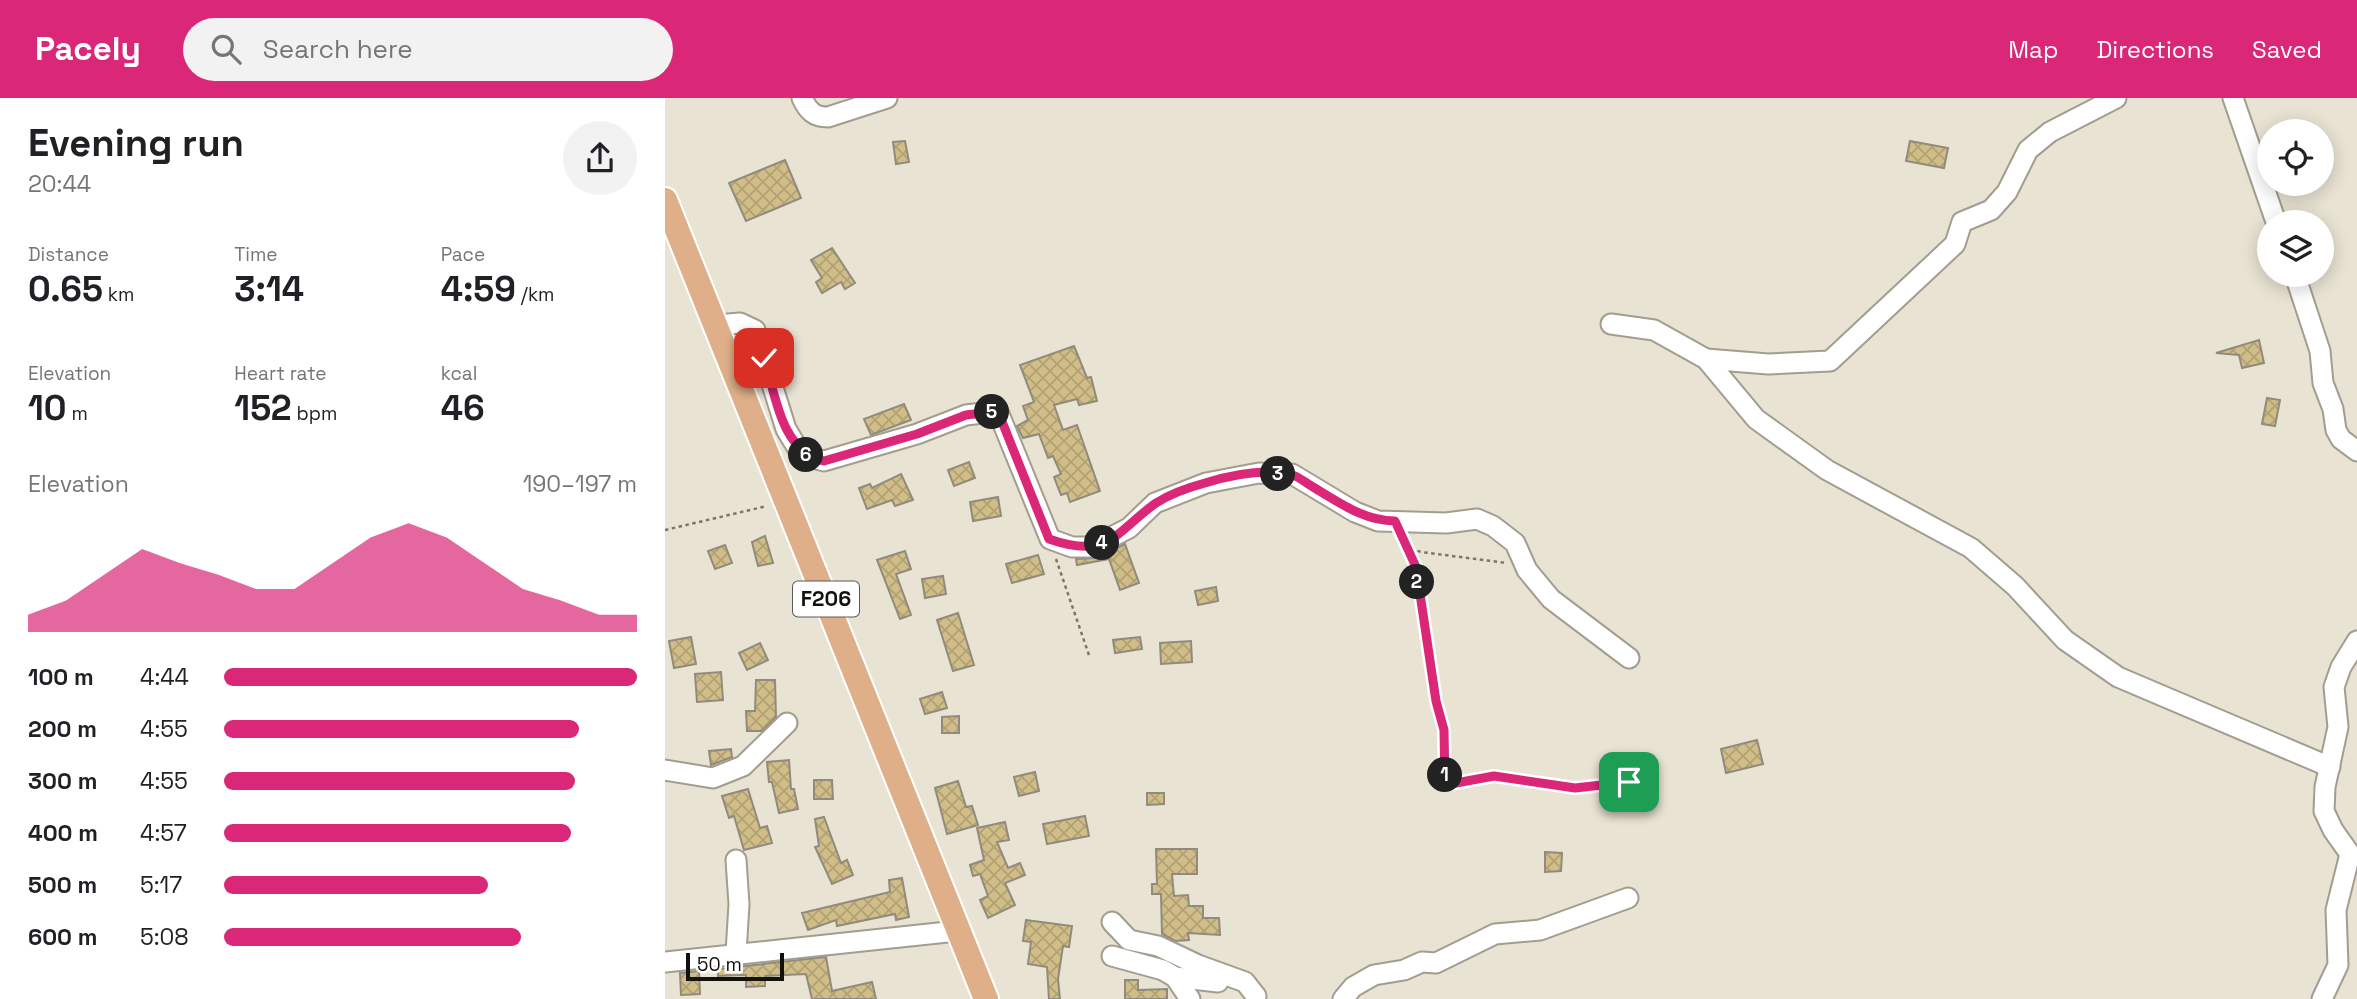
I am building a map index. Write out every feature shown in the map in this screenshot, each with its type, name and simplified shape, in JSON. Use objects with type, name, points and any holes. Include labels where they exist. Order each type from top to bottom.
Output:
[{"type":"main road","name":"F206","points":[[665,200],[986,999]]},
{"type":"street","points":[[802,98],[818,117],[828,117],[887,98]]},
{"type":"street","points":[[1706,359],[1768,364],[1829,361],[1955,244],[1962,222],[1991,210],[2007,192],[2028,150],[2050,132],[2116,98]]},
{"type":"street","points":[[2233,98],[2272,210]]},
{"type":"street","points":[[2299,287],[2320,351],[2323,383],[2333,409],[2336,430],[2357,452]]},
{"type":"street","points":[[717,326],[740,323],[755,330],[786,429],[798,449],[809,457],[824,461],[917,434],[966,415],[991,412],[999,414],[1049,539],[1072,547],[1092,547],[1114,538],[1155,503],[1171,495],[1206,482],[1259,473],[1292,474],[1355,512],[1378,521],[1446,523],[1477,519],[1493,526],[1515,543],[1527,570],[1551,599],[1629,658]]},
{"type":"street","points":[[1611,324],[1654,330],[1706,359],[1756,419],[1827,470],[1971,548],[2015,586],[2065,640],[2118,677],[2329,767]]},
{"type":"street","points":[[2322,999],[2338,965],[2336,910],[2350,854],[2324,811],[2329,767],[2338,727],[2334,687],[2341,667],[2357,641]]},
{"type":"street","points":[[665,770],[713,778],[743,766],[787,723]]},
{"type":"street","points":[[736,860],[739,904],[736,953]]},
{"type":"street","points":[[1343,999],[1353,987],[1374,975],[1404,970],[1422,962],[1436,962],[1495,934],[1540,930],[1628,898]]},
{"type":"street","points":[[1112,922],[1129,940],[1157,946],[1208,970],[1245,982],[1258,998]]},
{"type":"street","points":[[665,962],[957,931]]},
{"type":"street","points":[[1112,956],[1163,970],[1175,977],[1191,999]]},
{"type":"street","points":[[1175,977],[1201,978],[1242,987],[1258,998]]},
{"type":"path","points":[[665,530],[787,502]]},
{"type":"path","points":[[1395,521],[1416,567],[1436,701],[1444,730],[1445,785],[1494,776],[1575,788],[1629,782]]},
{"type":"path","points":[[1049,539],[1090,658]]},
{"type":"path","points":[[1405,547],[1421,552],[1504,563],[1527,570]]},
{"type":"building","points":[[905,141],[909,162],[896,164],[893,142]]},
{"type":"building","points":[[1910,141],[1948,148],[1944,168],[1906,161]]},
{"type":"building","points":[[785,160],[801,198],[746,221],[729,183]]},
{"type":"building","points":[[832,248],[855,283],[845,289],[841,282],[822,293],[816,282],[822,278],[811,260]]},
{"type":"building","points":[[2259,340],[2264,363],[2242,368],[2239,355],[2216,353]]},
{"type":"building","points":[[1074,346],[1087,378],[1091,377],[1097,401],[1079,405],[1077,399],[1054,405],[1063,430],[1077,425],[1100,491],[1070,502],[1067,493],[1061,495],[1054,477],[1061,474],[1053,456],[1048,458],[1039,434],[1023,438],[1017,426],[1028,420],[1023,406],[1034,402],[1020,365]]},
{"type":"building","points":[[2267,398],[2280,400],[2275,426],[2262,424]]},
{"type":"building","points":[[904,404],[911,420],[871,435],[864,419]]},
{"type":"building","points":[[969,462],[975,478],[954,486],[948,470]]},
{"type":"building","points":[[901,474],[913,500],[895,506],[892,500],[867,509],[859,488],[870,484],[872,488]]},
{"type":"building","points":[[998,497],[1001,516],[973,521],[970,502]]},
{"type":"building","points":[[765,536],[773,563],[758,566],[752,542]]},
{"type":"building","points":[[1125,544],[1139,583],[1120,590],[1109,559],[1077,565],[1076,559],[1097,558]]},
{"type":"building","points":[[725,545],[732,563],[715,569],[708,551]]},
{"type":"building","points":[[905,551],[911,569],[896,574],[911,615],[900,619],[877,560]]},
{"type":"building","points":[[1038,555],[1044,574],[1012,583],[1006,564]]},
{"type":"building","points":[[943,576],[946,594],[925,598],[922,579]]},
{"type":"building","points":[[1216,587],[1218,601],[1198,605],[1195,591]]},
{"type":"building","points":[[958,613],[974,665],[953,671],[937,620]]},
{"type":"building","points":[[691,637],[696,664],[674,668],[669,641]]},
{"type":"building","points":[[1140,637],[1142,649],[1115,653],[1113,640]]},
{"type":"building","points":[[1191,641],[1192,662],[1161,664],[1160,643]]},
{"type":"building","points":[[760,643],[768,660],[747,670],[739,653]]},
{"type":"building","points":[[721,672],[723,700],[697,702],[695,674]]},
{"type":"building","points":[[756,680],[775,680],[776,717],[762,731],[747,731],[746,711],[755,711]]},
{"type":"building","points":[[942,692],[947,708],[925,714],[920,699]]},
{"type":"building","points":[[959,716],[959,733],[942,733],[942,717]]},
{"type":"building","points":[[1757,740],[1763,764],[1726,773],[1721,749]]},
{"type":"building","points":[[731,749],[732,757],[711,765],[709,751]]},
{"type":"building","points":[[789,760],[791,789],[794,789],[798,809],[779,813],[772,782],[769,782],[767,762]]},
{"type":"building","points":[[1035,772],[1039,791],[1019,796],[1014,777]]},
{"type":"building","points":[[814,780],[832,780],[833,799],[814,799]]},
{"type":"building","points":[[958,781],[966,807],[972,806],[978,825],[947,834],[935,788]]},
{"type":"building","points":[[748,789],[760,828],[767,826],[772,843],[744,850],[734,816],[729,818],[722,796]]},
{"type":"building","points":[[1147,793],[1164,793],[1164,804],[1147,805]]},
{"type":"building","points":[[1085,816],[1089,836],[1047,844],[1043,824]]},
{"type":"building","points":[[824,817],[841,863],[847,860],[853,875],[832,884],[815,847],[819,846],[815,819]]},
{"type":"building","points":[[1005,822],[1009,840],[997,842],[1008,868],[1020,863],[1025,875],[1005,883],[1015,905],[988,918],[980,900],[988,896],[980,874],[973,876],[970,865],[984,860],[977,828]]},
{"type":"building","points":[[1156,849],[1197,849],[1197,874],[1172,874],[1174,896],[1188,895],[1189,906],[1203,906],[1203,918],[1219,918],[1220,935],[1188,933],[1189,940],[1175,941],[1162,934],[1161,894],[1152,894],[1152,884],[1157,884]]},
{"type":"building","points":[[1545,852],[1562,853],[1561,871],[1545,872]]},
{"type":"building","points":[[902,878],[909,917],[896,920],[895,914],[837,926],[836,920],[808,930],[802,913],[890,892],[889,880]]},
{"type":"building","points":[[1026,920],[1072,926],[1069,947],[1063,946],[1058,979],[1060,999],[1049,999],[1047,967],[1028,964],[1031,942],[1023,941]]},
{"type":"building","points":[[826,957],[832,991],[872,982],[876,999],[812,999],[806,974],[765,976],[765,986],[746,987],[746,975],[718,976],[718,969]]},
{"type":"building","points":[[699,971],[700,994],[681,995],[680,973]]},
{"type":"building","points":[[1125,980],[1138,980],[1138,990],[1167,989],[1167,999],[1125,999]]},
{"type":"route","points":[[764,358],[786,429],[798,449],[809,457],[824,461],[917,434],[966,415],[991,412],[999,414],[1049,539],[1072,547],[1092,547],[1114,538],[1148,512],[1155,503],[1171,495],[1206,482],[1259,473],[1292,474],[1355,512],[1378,521],[1395,521],[1416,567],[1436,701],[1444,730],[1445,785],[1494,776],[1575,788],[1629,782]]}]
